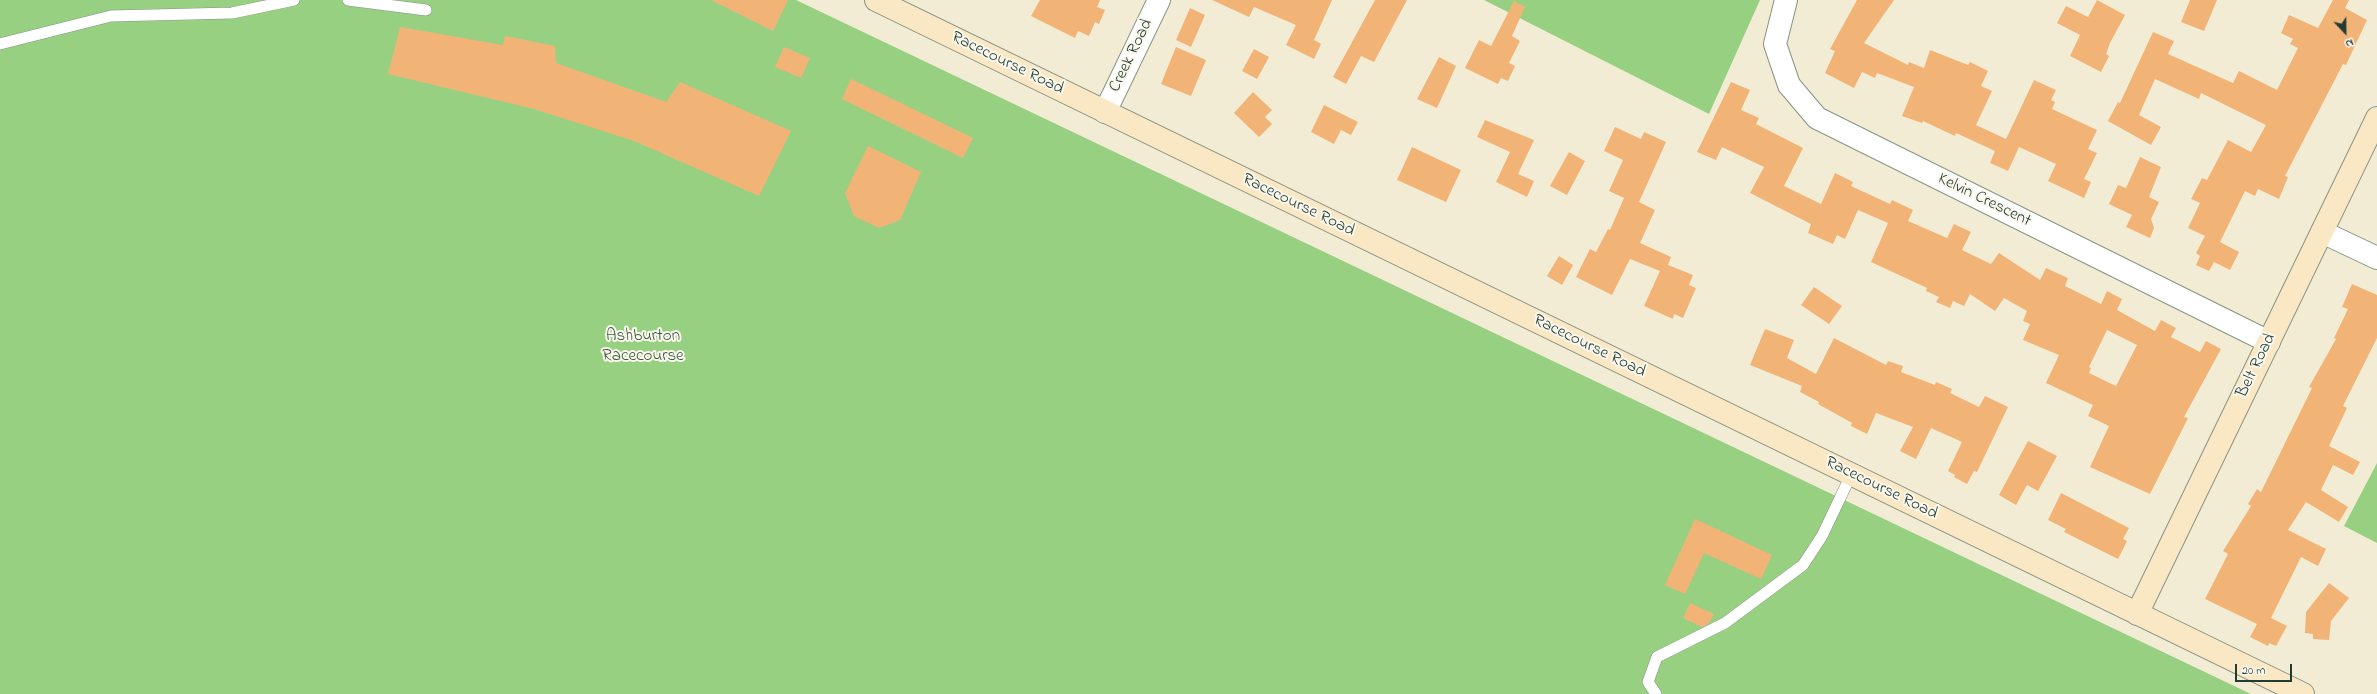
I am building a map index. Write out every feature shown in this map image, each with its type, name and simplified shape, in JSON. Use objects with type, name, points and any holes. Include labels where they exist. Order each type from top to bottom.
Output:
[{"type":"street","name":"Racecourse Road","points":[[876,0],[2303,694]]},
{"type":"street","name":"Creek Road","points":[[1105,112],[1159,0]]},
{"type":"street","name":"Kelvin Crescent","points":[[1786,0],[1776,44],[1789,85],[1816,118],[2269,342]]},
{"type":"street","name":"Belt Road","points":[[2137,614],[2377,118]]},
{"type":"street","points":[[2322,232],[2377,258]]},
{"type":"lane","points":[[0,44],[111,16],[232,13],[294,0]]},
{"type":"lane","points":[[348,0],[426,10]]},
{"type":"lane","points":[[1656,694],[1648,682],[1657,657],[1725,624],[1803,565],[1822,536],[1852,475]]},
{"type":"green space","name":"Ashburton Racecourse","points":[[0,0],[796,0],[2251,694],[0,694]]},
{"type":"green space","points":[[1484,0],[1760,0],[1709,114]]},
{"type":"green space","points":[[2377,463],[2377,543],[2344,526]]},
{"type":"building","points":[[711,0],[788,0],[773,31]]},
{"type":"building","points":[[1040,0],[1100,0],[1097,7],[1105,10],[1099,24],[1095,22],[1089,36],[1078,31],[1075,38],[1031,16]]},
{"type":"building","points":[[1212,0],[1332,0],[1314,40],[1321,44],[1314,59],[1286,45],[1296,25],[1254,7],[1249,17]]},
{"type":"building","points":[[1375,0],[1407,0],[1374,62],[1361,56],[1346,84],[1333,77]]},
{"type":"building","points":[[1857,0],[1894,0],[1864,43],[1908,65],[1909,62],[1924,68],[1930,50],[1968,65],[1970,62],[1988,71],[1981,86],[1992,91],[1976,125],[2006,139],[2034,80],[2056,90],[2051,100],[2055,102],[2052,109],[2097,130],[2088,149],[2097,153],[2084,179],[2091,182],[2084,198],[2048,181],[2056,164],[2019,147],[2008,171],[1990,163],[1995,151],[1956,133],[1955,136],[1923,121],[1922,123],[1902,116],[1914,87],[1877,73],[1875,78],[1862,72],[1854,88],[1825,73],[1835,51],[1830,49]]},
{"type":"building","points":[[2097,0],[2125,15],[2110,43],[2106,54],[2109,56],[2101,72],[2070,56],[2080,35],[2057,23],[2066,6],[2088,17]]},
{"type":"building","points":[[2190,0],[2217,0],[2204,31],[2181,22]]},
{"type":"building","points":[[2333,0],[2349,0],[2345,8],[2367,20],[2346,65],[2343,64],[2285,176],[2288,177],[2279,199],[2258,189],[2255,196],[2245,191],[2220,242],[2239,252],[2230,270],[2214,262],[2209,271],[2196,265],[2200,256],[2196,253],[2205,236],[2188,228],[2200,203],[2191,199],[2202,178],[2207,180],[2228,140],[2251,152],[2266,125],[2201,93],[2199,99],[2155,79],[2139,115],[2161,127],[2151,145],[2108,121],[2118,102],[2120,103],[2153,32],[2174,41],[2168,54],[2233,83],[2239,71],[2277,90],[2298,48],[2290,44],[2293,39],[2281,33],[2289,15],[2318,28]]},
{"type":"building","points":[[1514,1],[1525,7],[1512,36],[1520,41],[1509,63],[1515,66],[1508,81],[1501,78],[1498,84],[1465,68],[1479,40],[1491,46]]},
{"type":"building","points":[[1190,8],[1205,15],[1191,47],[1176,40]]},
{"type":"building","points":[[400,27],[503,45],[505,36],[555,46],[556,63],[666,102],[680,82],[791,131],[759,196],[634,141],[534,109],[388,74]]},
{"type":"building","points":[[784,47],[810,58],[801,78],[775,67]]},
{"type":"building","points":[[1176,47],[1206,60],[1191,96],[1161,84]]},
{"type":"building","points":[[1254,49],[1269,57],[1257,79],[1242,71]]},
{"type":"building","points":[[1439,57],[1456,66],[1437,108],[1417,99]]},
{"type":"building","points":[[851,79],[973,138],[963,158],[842,99]]},
{"type":"building","points":[[1731,82],[1750,90],[1741,110],[1759,118],[1756,124],[1803,148],[1784,186],[1821,204],[1835,173],[1853,182],[1851,186],[1890,204],[1892,200],[1913,210],[1908,221],[1947,238],[1954,224],[1971,232],[1962,250],[1991,264],[1999,253],[2040,280],[2046,268],[2068,278],[2065,286],[2101,304],[2107,291],[2122,299],[2117,310],[2155,331],[2161,320],[2176,328],[2171,337],[2200,352],[2206,341],[2221,349],[2184,417],[2188,418],[2150,494],[2090,467],[2109,426],[2088,416],[2093,405],[2046,383],[2059,355],[2023,340],[2030,324],[2023,321],[2027,311],[2004,298],[1995,311],[1970,294],[1964,306],[1953,301],[1950,308],[1936,302],[1939,297],[1926,291],[1927,288],[1871,262],[1888,223],[1858,210],[1845,239],[1837,235],[1833,244],[1808,233],[1811,224],[1750,193],[1764,167],[1722,147],[1716,160],[1697,152]],"holes":[[[2107,330],[2137,345],[2116,386],[2089,373],[2091,368],[2089,367]]]},
{"type":"building","points":[[1253,92],[1272,110],[1265,117],[1272,124],[1259,137],[1234,113]]},
{"type":"building","points":[[1324,105],[1358,122],[1351,135],[1341,130],[1334,144],[1311,132]]},
{"type":"building","points":[[1485,120],[1534,140],[1518,174],[1534,181],[1527,197],[1496,182],[1510,152],[1477,137]]},
{"type":"building","points":[[1615,127],[1641,139],[1644,132],[1666,142],[1639,202],[1655,210],[1640,243],[1671,257],[1668,265],[1693,275],[1689,285],[1696,288],[1683,318],[1674,314],[1673,319],[1644,306],[1660,271],[1630,259],[1612,295],[1576,277],[1590,249],[1596,252],[1608,229],[1610,230],[1624,198],[1609,191],[1623,160],[1604,151]]},
{"type":"building","points":[[868,146],[921,172],[900,220],[879,228],[854,216],[845,193]]},
{"type":"building","points":[[1412,147],[1461,170],[1446,202],[1397,180]]},
{"type":"building","points":[[1569,152],[1585,161],[1567,195],[1550,186]]},
{"type":"building","points":[[2140,157],[2161,167],[2149,197],[2159,202],[2151,219],[2154,228],[2150,238],[2126,227],[2132,215],[2109,204],[2118,185],[2126,188]]},
{"type":"building","points":[[1559,256],[1573,265],[1562,285],[1547,276]]},
{"type":"building","points":[[2352,284],[2377,295],[2377,338],[2343,406],[2347,408],[2329,446],[2360,462],[2353,475],[2333,465],[2321,490],[2348,507],[2339,522],[2306,502],[2288,530],[2326,549],[2318,566],[2301,557],[2271,618],[2287,626],[2276,646],[2269,643],[2268,646],[2250,637],[2257,624],[2205,599],[2228,554],[2223,551],[2251,506],[2248,504],[2257,489],[2261,492],[2312,388],[2309,387],[2336,339],[2334,338],[2348,309],[2342,307]]},
{"type":"building","points":[[1814,287],[1842,306],[1829,324],[1801,305]]},
{"type":"building","points":[[1765,329],[1794,340],[1787,358],[1816,374],[1834,338],[1886,365],[1888,361],[1903,366],[1901,372],[1935,385],[1936,382],[1952,389],[1950,393],[1979,407],[1985,396],[2008,407],[1977,472],[1974,471],[1967,484],[1954,477],[1955,475],[1948,471],[1962,442],[1931,428],[1916,459],[1900,451],[1913,427],[1876,413],[1867,434],[1851,426],[1852,423],[1800,392],[1802,386],[1750,365]]},
{"type":"building","points":[[2028,441],[2057,456],[2038,491],[2027,485],[2016,505],[1999,495]]},
{"type":"building","points":[[2061,493],[2129,528],[2123,539],[2127,541],[2118,559],[2064,532],[2066,529],[2048,520]]},
{"type":"building","points":[[1695,519],[1772,555],[1761,579],[1704,553],[1685,594],[1665,585]]},
{"type":"building","points":[[2329,583],[2349,598],[2331,621],[2329,640],[2313,639],[2313,634],[2305,633],[2306,612]]},
{"type":"building","points":[[1690,603],[1714,614],[1709,623],[1702,627],[1683,618]]}]
